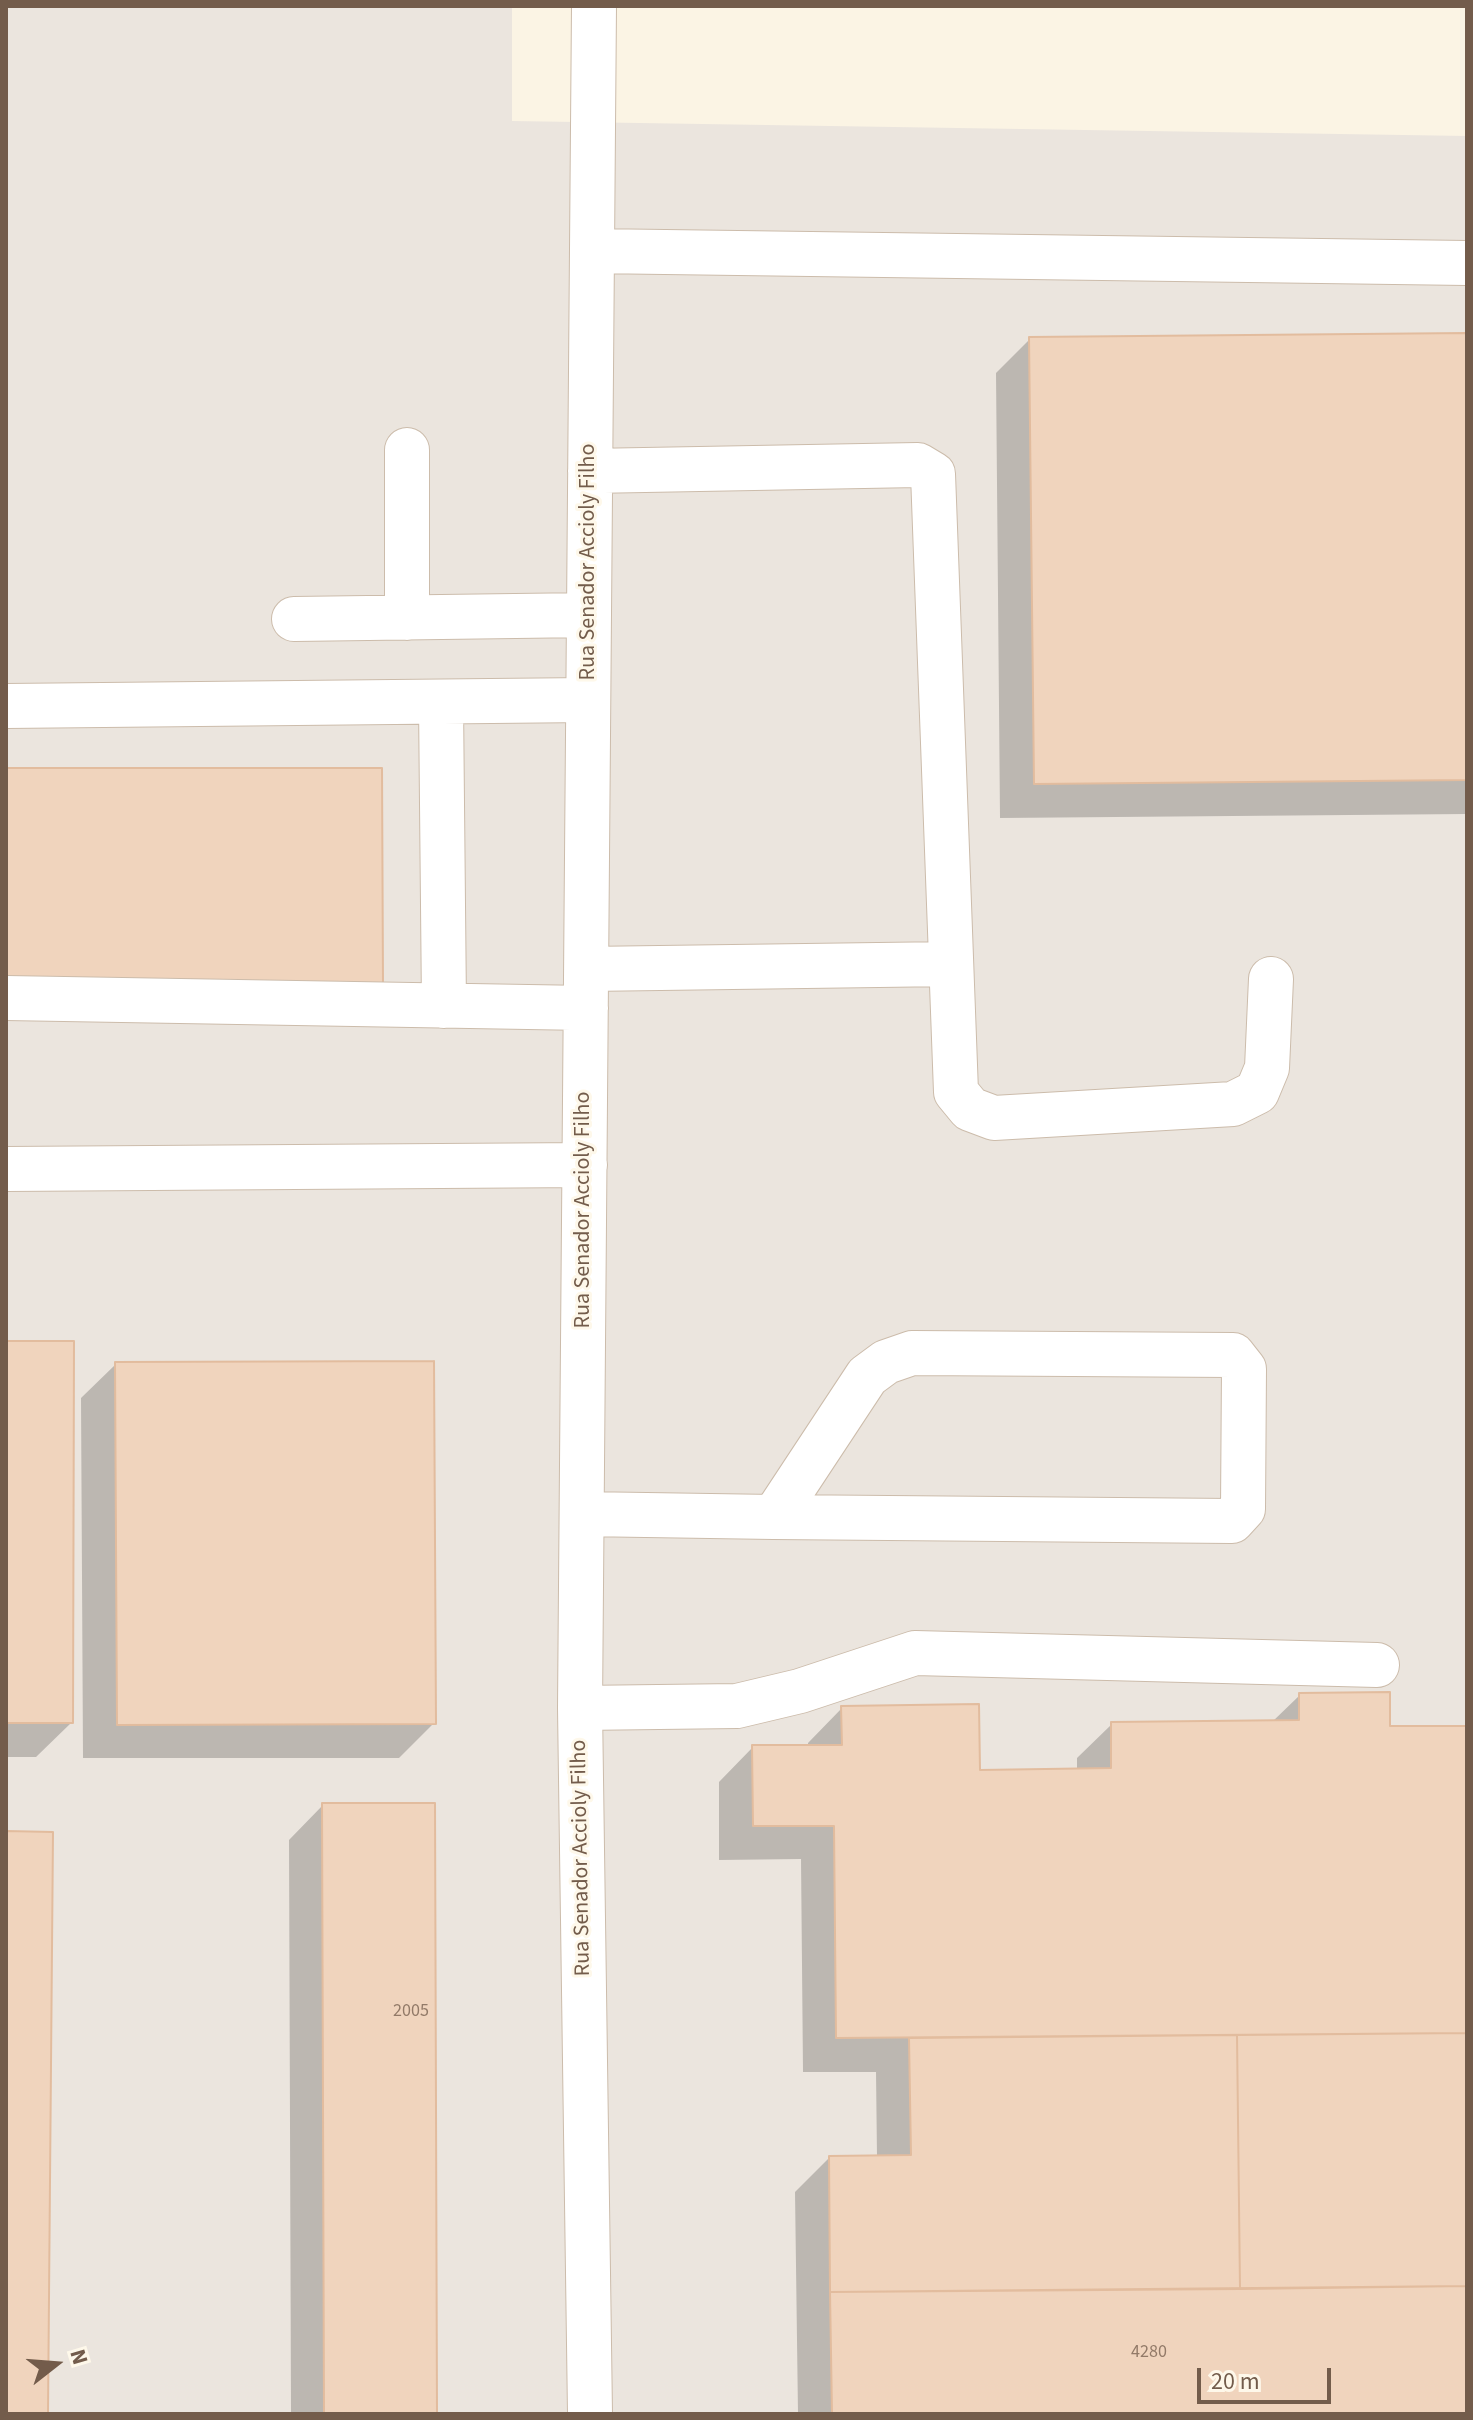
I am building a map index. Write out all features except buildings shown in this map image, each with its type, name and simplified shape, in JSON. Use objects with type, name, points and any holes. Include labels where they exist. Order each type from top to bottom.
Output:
[{"type":"street","name":"Rua Senador Accioly Filho","points":[[590,2414],[580,1708],[594,6]]},
{"type":"street","points":[[592,251],[1467,263]]},
{"type":"street","points":[[407,450],[407,618]]},
{"type":"street","points":[[590,471],[918,465],[929,468],[933,474],[956,1092],[970,1109],[994,1118],[1233,1104],[1257,1092],[1267,1068],[1271,979]]},
{"type":"street","points":[[294,619],[589,615]]},
{"type":"street","points":[[6,706],[588,700]]},
{"type":"street","points":[[441,702],[444,1006]]},
{"type":"street","points":[[6,998],[444,1006],[586,989],[951,964]]},
{"type":"street","points":[[6,1169],[585,1165]]},
{"type":"street","points":[[582,1514],[774,1517],[1232,1521],[1243,1509],[1244,1369],[1233,1355],[912,1353],[886,1362],[867,1376],[774,1517]]},
{"type":"street","points":[[580,1708],[737,1706],[800,1691],[915,1653],[1377,1665]]},
{"type":"shaded area","points":[[6,6],[512,6],[512,121],[1467,136],[1467,2414],[6,2414]]}]
